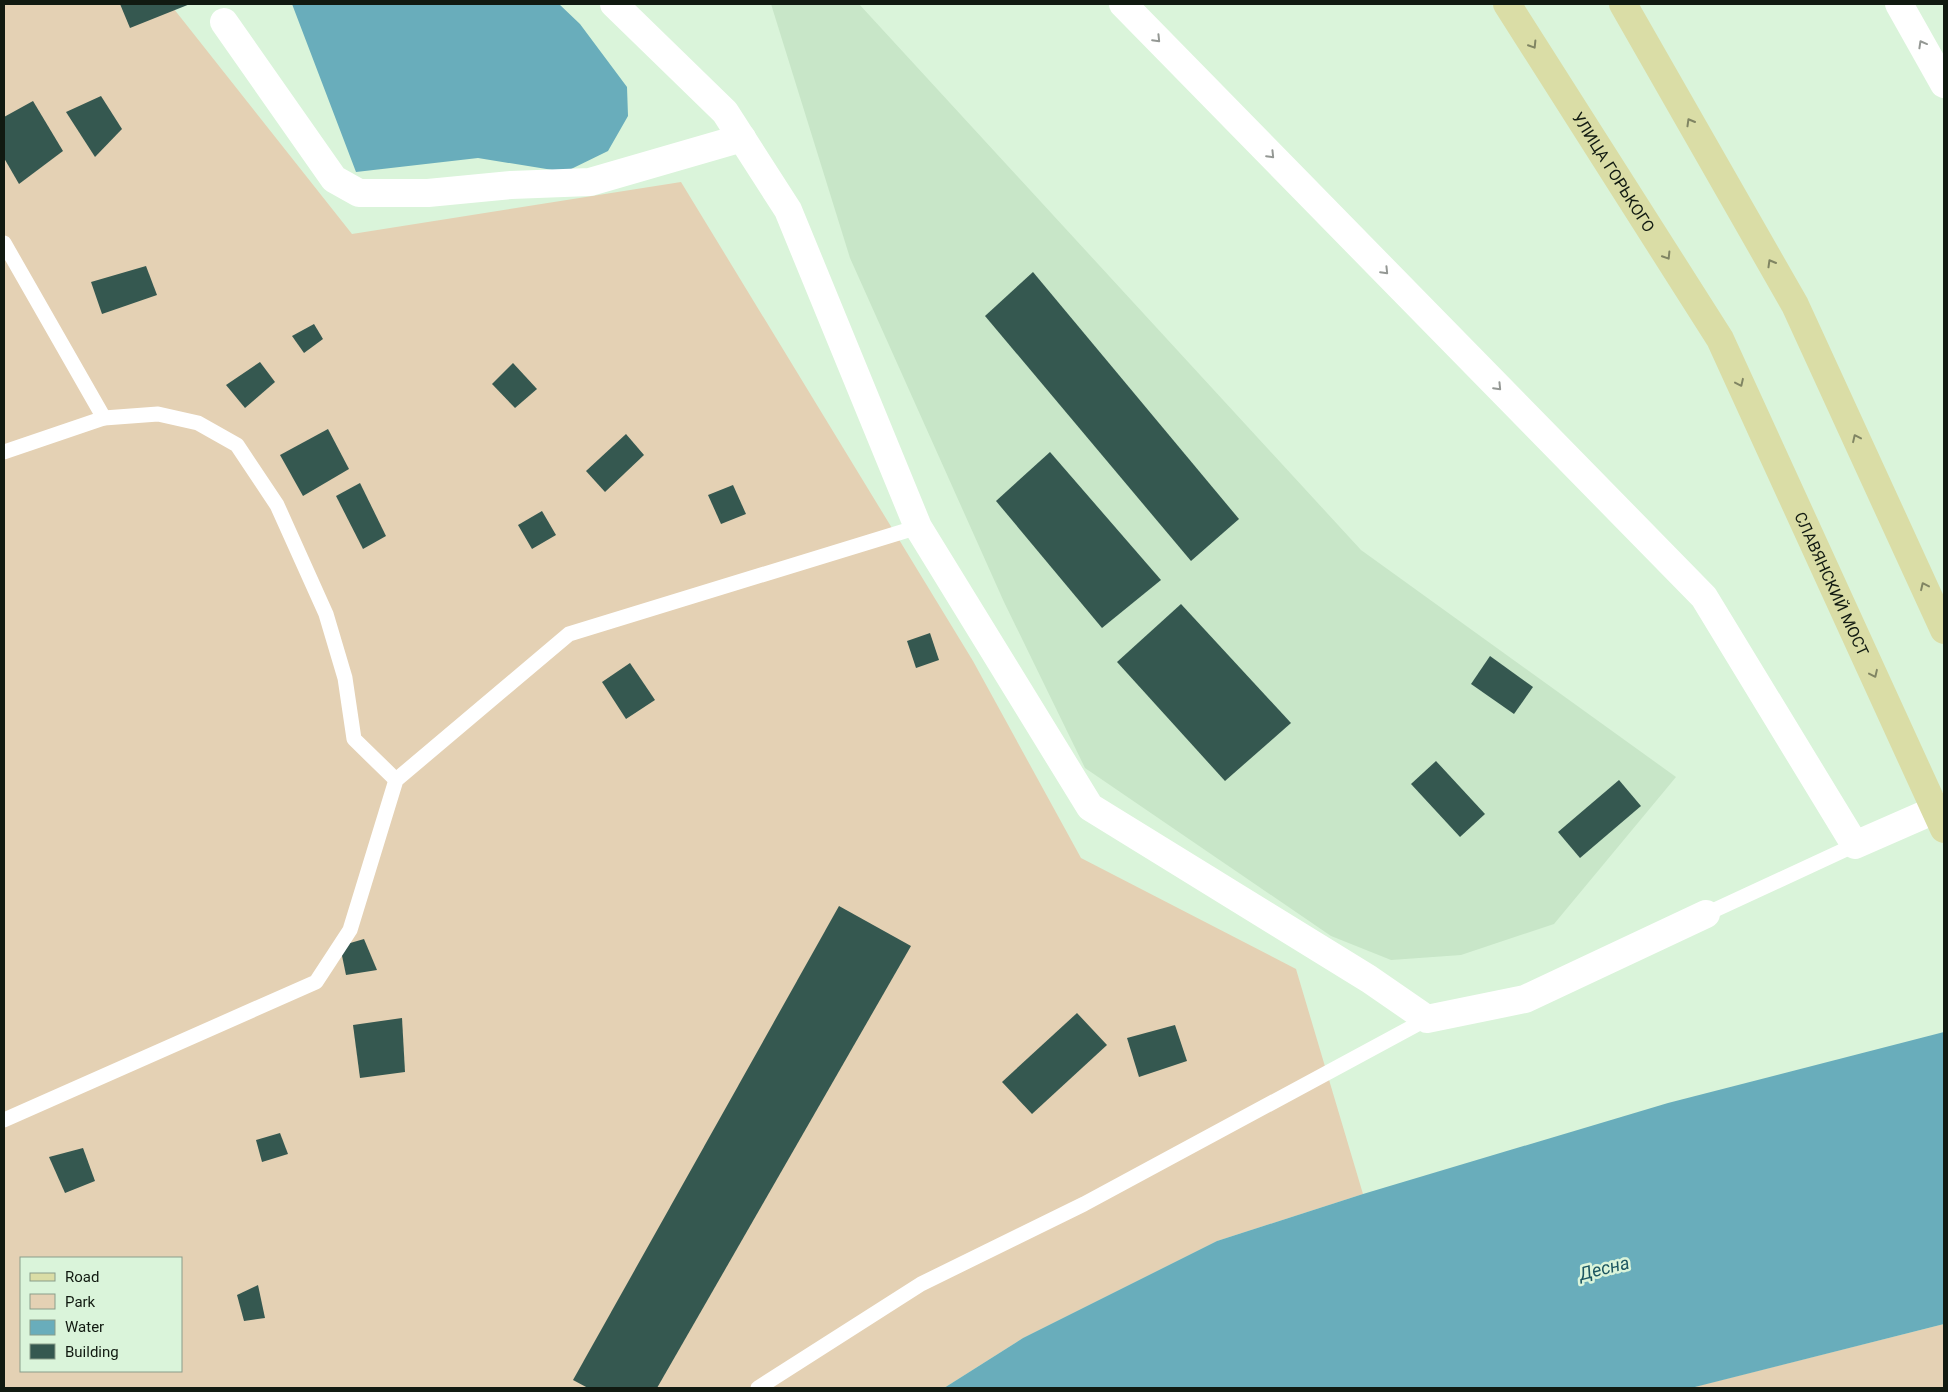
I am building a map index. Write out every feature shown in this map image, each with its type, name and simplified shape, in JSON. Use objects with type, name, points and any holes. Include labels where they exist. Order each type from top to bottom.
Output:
[{"type":"main road","name":"УЛИЦА ГОРЬКОГО","points":[[1507,4],[1720,339]]},
{"type":"main road","points":[[1623,4],[1795,305],[1944,630]]},
{"type":"main road","name":"СЛАВЯНСКИЙ МОСТ","points":[[1720,339],[1944,828]]},
{"type":"street","points":[[614,4],[725,112],[788,210],[918,527],[1090,807],[1370,980],[1427,1019],[1524,999],[1706,914]]},
{"type":"street","points":[[1123,4],[1704,597],[1855,845],[1944,806]]},
{"type":"street","points":[[1899,4],[1944,84]]},
{"type":"street","points":[[224,22],[334,179],[359,193],[428,193],[511,185],[590,182],[742,138]]},
{"type":"lane","points":[[4,243],[104,418]]},
{"type":"lane","points":[[4,452],[104,418],[158,414],[198,423],[238,445],[277,505],[326,614],[344,678],[354,739],[396,780]]},
{"type":"lane","points":[[4,1120],[316,982],[350,930],[396,780],[569,634],[918,527]]},
{"type":"lane","points":[[1706,914],[1855,845]]},
{"type":"lane","points":[[758,1388],[921,1284],[1084,1204],[1427,1019]]},
{"type":"shaded area","points":[[771,4],[859,4],[1361,550],[1676,777],[1554,924],[1461,955],[1391,960],[1331,936],[1085,768],[1004,602],[850,258]]},
{"type":"green space","points":[[4,4],[170,4],[352,234],[681,182],[973,661],[1081,858],[1296,969],[1363,1194],[1217,1241],[1023,1338],[944,1388],[4,1388]]},
{"type":"green space","points":[[1944,1324],[1944,1388],[1691,1388],[1705,1384]]},
{"type":"water","points":[[292,4],[559,4],[580,24],[627,87],[628,116],[608,151],[565,172],[478,158],[356,172]]},
{"type":"water","name":"Десна","points":[[1944,1032],[1944,1324],[1691,1388],[944,1388],[1023,1338],[1217,1241],[1363,1194],[1668,1103]]},
{"type":"building","points":[[120,4],[190,4],[130,28]]},
{"type":"building","points":[[101,96],[122,129],[95,157],[66,112]]},
{"type":"building","points":[[33,101],[63,151],[19,184],[4,158],[4,117]]},
{"type":"building","points":[[146,266],[157,295],[102,314],[91,282]]},
{"type":"building","points":[[1033,272],[1239,519],[1191,561],[985,316]]},
{"type":"building","points":[[314,324],[323,339],[304,353],[292,336]]},
{"type":"building","points":[[260,362],[275,382],[245,408],[226,385]]},
{"type":"building","points":[[513,363],[537,389],[515,408],[492,384]]},
{"type":"building","points":[[328,429],[349,469],[303,496],[280,455]]},
{"type":"building","points":[[626,434],[644,455],[605,492],[586,471]]},
{"type":"building","points":[[1050,452],[1161,580],[1102,628],[996,501]]},
{"type":"building","points":[[360,483],[386,536],[363,549],[336,496]]},
{"type":"building","points":[[733,485],[746,514],[721,524],[708,495]]},
{"type":"building","points":[[542,511],[556,535],[532,549],[518,525]]},
{"type":"building","points":[[1181,604],[1291,723],[1225,781],[1117,662]]},
{"type":"building","points":[[930,633],[939,660],[916,668],[907,641]]},
{"type":"building","points":[[1490,656],[1533,687],[1514,714],[1471,684]]},
{"type":"building","points":[[630,663],[655,700],[626,719],[602,682]]},
{"type":"building","points":[[1436,761],[1485,814],[1460,837],[1411,784]]},
{"type":"building","points":[[1619,780],[1641,806],[1580,858],[1558,832]]},
{"type":"building","points":[[839,906],[911,946],[657,1388],[588,1388],[573,1380]]},
{"type":"building","points":[[364,939],[377,970],[346,975],[340,946]]},
{"type":"building","points":[[1077,1013],[1107,1045],[1032,1114],[1002,1082]]},
{"type":"building","points":[[402,1018],[405,1072],[360,1078],[353,1025]]},
{"type":"building","points":[[1175,1025],[1187,1061],[1139,1077],[1127,1038]]},
{"type":"building","points":[[280,1133],[288,1154],[262,1162],[256,1140]]},
{"type":"building","points":[[83,1148],[95,1181],[65,1193],[49,1157]]},
{"type":"building","points":[[258,1285],[265,1318],[244,1321],[237,1295]]}]
